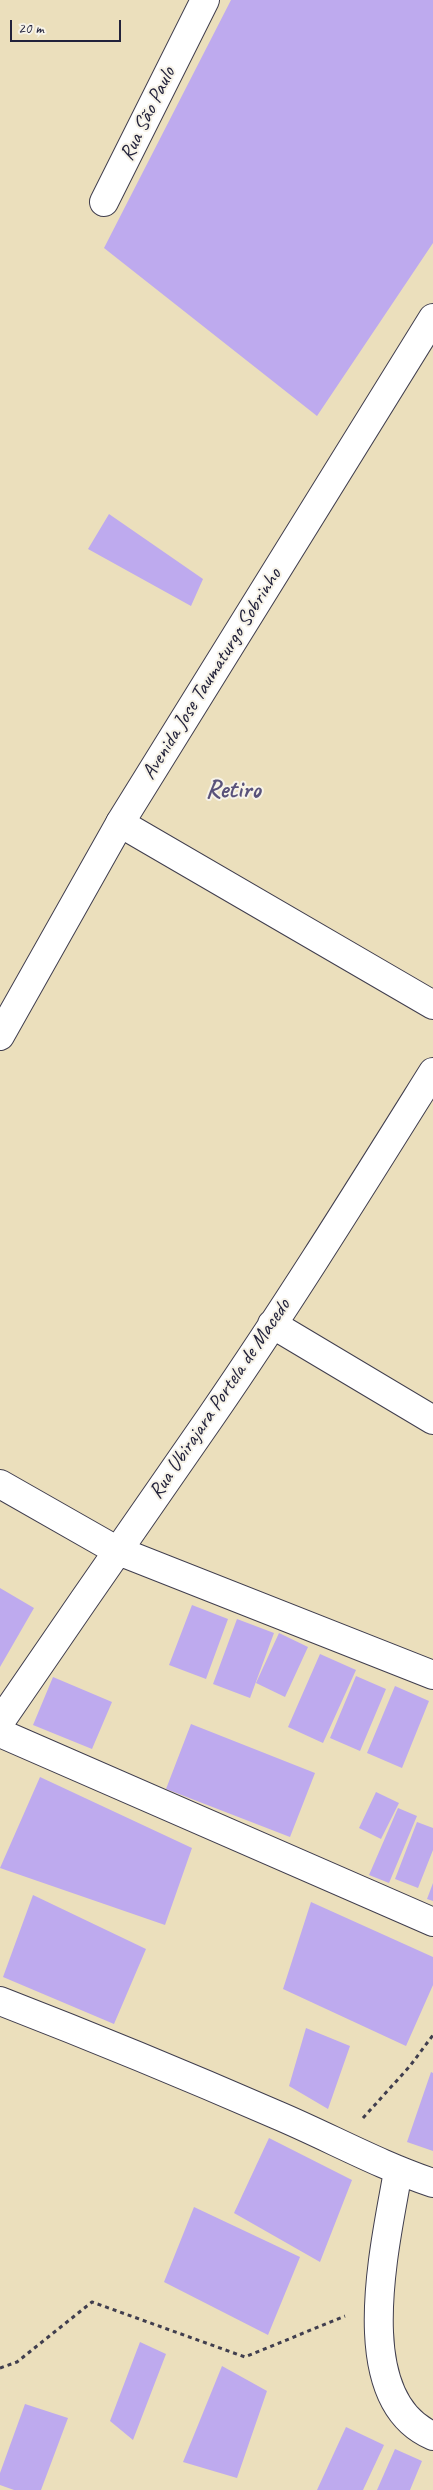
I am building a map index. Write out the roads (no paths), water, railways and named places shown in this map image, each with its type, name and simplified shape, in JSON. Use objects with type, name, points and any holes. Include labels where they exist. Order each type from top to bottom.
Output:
[{"type":"street","name":"Rua São Paulo","points":[[104,202],[205,0]]},
{"type":"street","name":"Avenida Jose Taumaturgo Sobrinho","points":[[0,1036],[120,823],[433,318]]},
{"type":"street","points":[[120,823],[433,1006]]},
{"type":"street","name":"Rua Ubirajara Portela de Macedo","points":[[0,1722],[272,1324],[433,1072]]},
{"type":"street","points":[[272,1324],[433,1420]]},
{"type":"street","points":[[0,1484],[116,1550],[433,1675]]},
{"type":"street","points":[[0,1733],[433,1922]]},
{"type":"street","points":[[0,2001],[158,2063],[398,2171],[433,2183]]},
{"type":"street","points":[[398,2171],[378,2317],[380,2361],[392,2398],[408,2419],[424,2432],[433,2436]]},
{"type":"district","name":"Retiro","points":[[233,790]]}]
